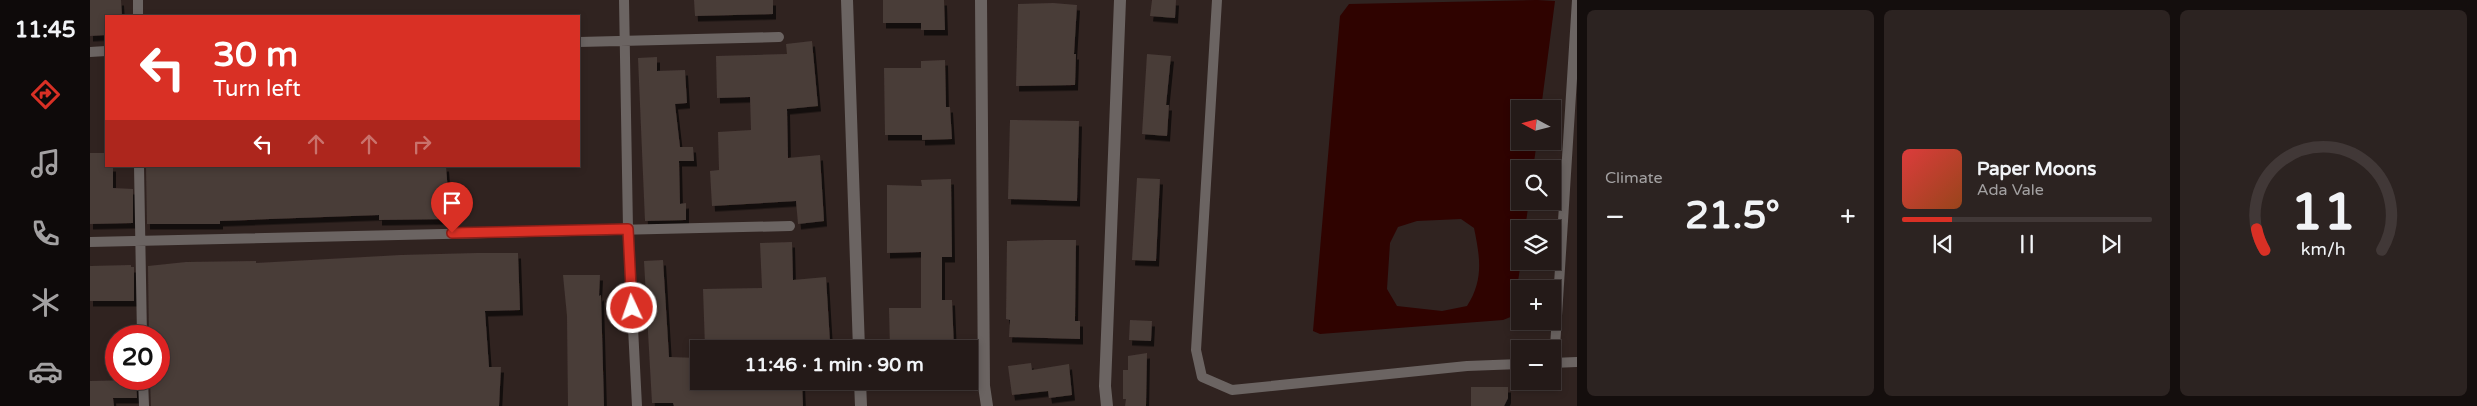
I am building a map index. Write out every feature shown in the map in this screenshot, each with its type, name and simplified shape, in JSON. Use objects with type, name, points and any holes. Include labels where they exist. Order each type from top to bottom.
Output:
[{"type":"street","points":[[847,0],[859,340]]},
{"type":"street","points":[[982,0],[984,386],[987,406]]},
{"type":"street","points":[[1106,406],[1105,386],[1120,0]]},
{"type":"street","points":[[860,390],[861,406]]},
{"type":"lane","points":[[138,0],[138,15]]},
{"type":"lane","points":[[624,0],[628,229],[637,406]]},
{"type":"lane","points":[[1217,0],[1196,350],[1202,377],[1232,390],[1466,366],[1511,364]]},
{"type":"lane","points":[[1555,340],[1577,0]]},
{"type":"lane","points":[[580,42],[779,36]]},
{"type":"lane","points":[[90,52],[105,52]]},
{"type":"lane","points":[[139,167],[142,325]]},
{"type":"lane","points":[[90,242],[790,226]]},
{"type":"lane","points":[[1561,363],[1577,362]]},
{"type":"lane","points":[[143,390],[144,406]]},
{"type":"shaded area","points":[[1555,1],[1542,100],[1511,100],[1511,150],[1536,150],[1534,160],[1511,160],[1511,210],[1528,210],[1526,220],[1511,220],[1511,270],[1520,270],[1518,280],[1511,280],[1511,317],[1503,320],[1320,334],[1313,331],[1340,16],[1349,4]],"holes":[[[1461,219],[1474,228],[1478,249],[1478,278],[1467,306],[1442,311],[1397,306],[1387,289],[1390,243],[1398,227],[1417,221]]]},
{"type":"building","points":[[90,0],[121,0],[122,15],[105,15],[105,35],[90,36]]},
{"type":"building","points":[[694,0],[773,0],[773,14],[695,16]]},
{"type":"building","points":[[883,0],[944,0],[945,30],[921,30],[921,23],[883,23]]},
{"type":"building","points":[[1152,0],[1176,0],[1175,18],[1150,16]]},
{"type":"building","points":[[1053,3],[1077,5],[1074,54],[1076,54],[1075,85],[1016,86],[1018,4]]},
{"type":"building","points":[[812,41],[818,106],[787,109],[788,158],[820,155],[824,221],[798,224],[796,201],[712,206],[710,171],[719,170],[718,132],[751,130],[750,97],[717,98],[716,56],[787,54],[786,44]]},
{"type":"building","points":[[1147,54],[1171,56],[1166,105],[1169,105],[1167,136],[1142,134]]},
{"type":"building","points":[[657,57],[657,71],[685,70],[687,103],[675,104],[680,147],[693,147],[694,161],[679,161],[680,204],[686,203],[686,220],[645,221],[638,58]]},
{"type":"building","points":[[945,60],[946,107],[950,107],[952,139],[922,140],[922,135],[885,135],[884,68],[921,68],[921,61]]},
{"type":"building","points":[[1010,120],[1079,121],[1077,201],[1008,199]]},
{"type":"building","points":[[90,153],[105,153],[105,167],[113,167],[113,188],[133,189],[133,223],[90,224]]},
{"type":"building","points":[[146,167],[446,167],[450,219],[379,220],[379,215],[220,221],[220,224],[147,224]]},
{"type":"building","points":[[1137,178],[1160,179],[1156,261],[1132,260]]},
{"type":"building","points":[[951,179],[952,257],[942,257],[942,300],[952,300],[954,340],[890,340],[889,308],[921,308],[921,252],[887,253],[887,185],[922,186],[921,180]]},
{"type":"building","points":[[1076,240],[1075,321],[1080,321],[1080,339],[1009,337],[1010,320],[1006,319],[1007,241]]},
{"type":"building","points":[[792,242],[793,280],[826,277],[830,340],[705,340],[703,289],[762,288],[760,243]]},
{"type":"building","points":[[518,253],[520,310],[485,311],[489,367],[501,367],[499,406],[151,406],[150,390],[170,390],[170,325],[149,325],[148,266],[186,262],[256,261],[256,263],[401,255]]},
{"type":"building","points":[[663,260],[669,357],[690,358],[690,390],[802,390],[803,406],[674,406],[673,403],[652,403],[644,261]]},
{"type":"building","points":[[131,265],[131,267],[134,267],[134,301],[90,301],[90,266]]},
{"type":"building","points":[[563,275],[600,275],[599,296],[601,295],[604,406],[568,406],[567,316]]},
{"type":"building","points":[[1130,320],[1152,321],[1151,341],[1129,340]]},
{"type":"building","points":[[1147,353],[1146,406],[1125,406],[1126,399],[1123,399],[1123,370],[1128,370],[1128,356]]},
{"type":"building","points":[[1031,363],[1032,370],[1069,364],[1072,395],[1049,398],[1048,391],[1012,395],[1008,366]]},
{"type":"building","points":[[90,381],[105,381],[105,390],[137,390],[137,398],[113,398],[114,406],[90,406]]},
{"type":"building","points":[[1471,387],[1508,387],[1508,398],[1504,406],[1471,406]]},
{"type":"route","points":[[452,233],[628,229],[632,308]]}]
